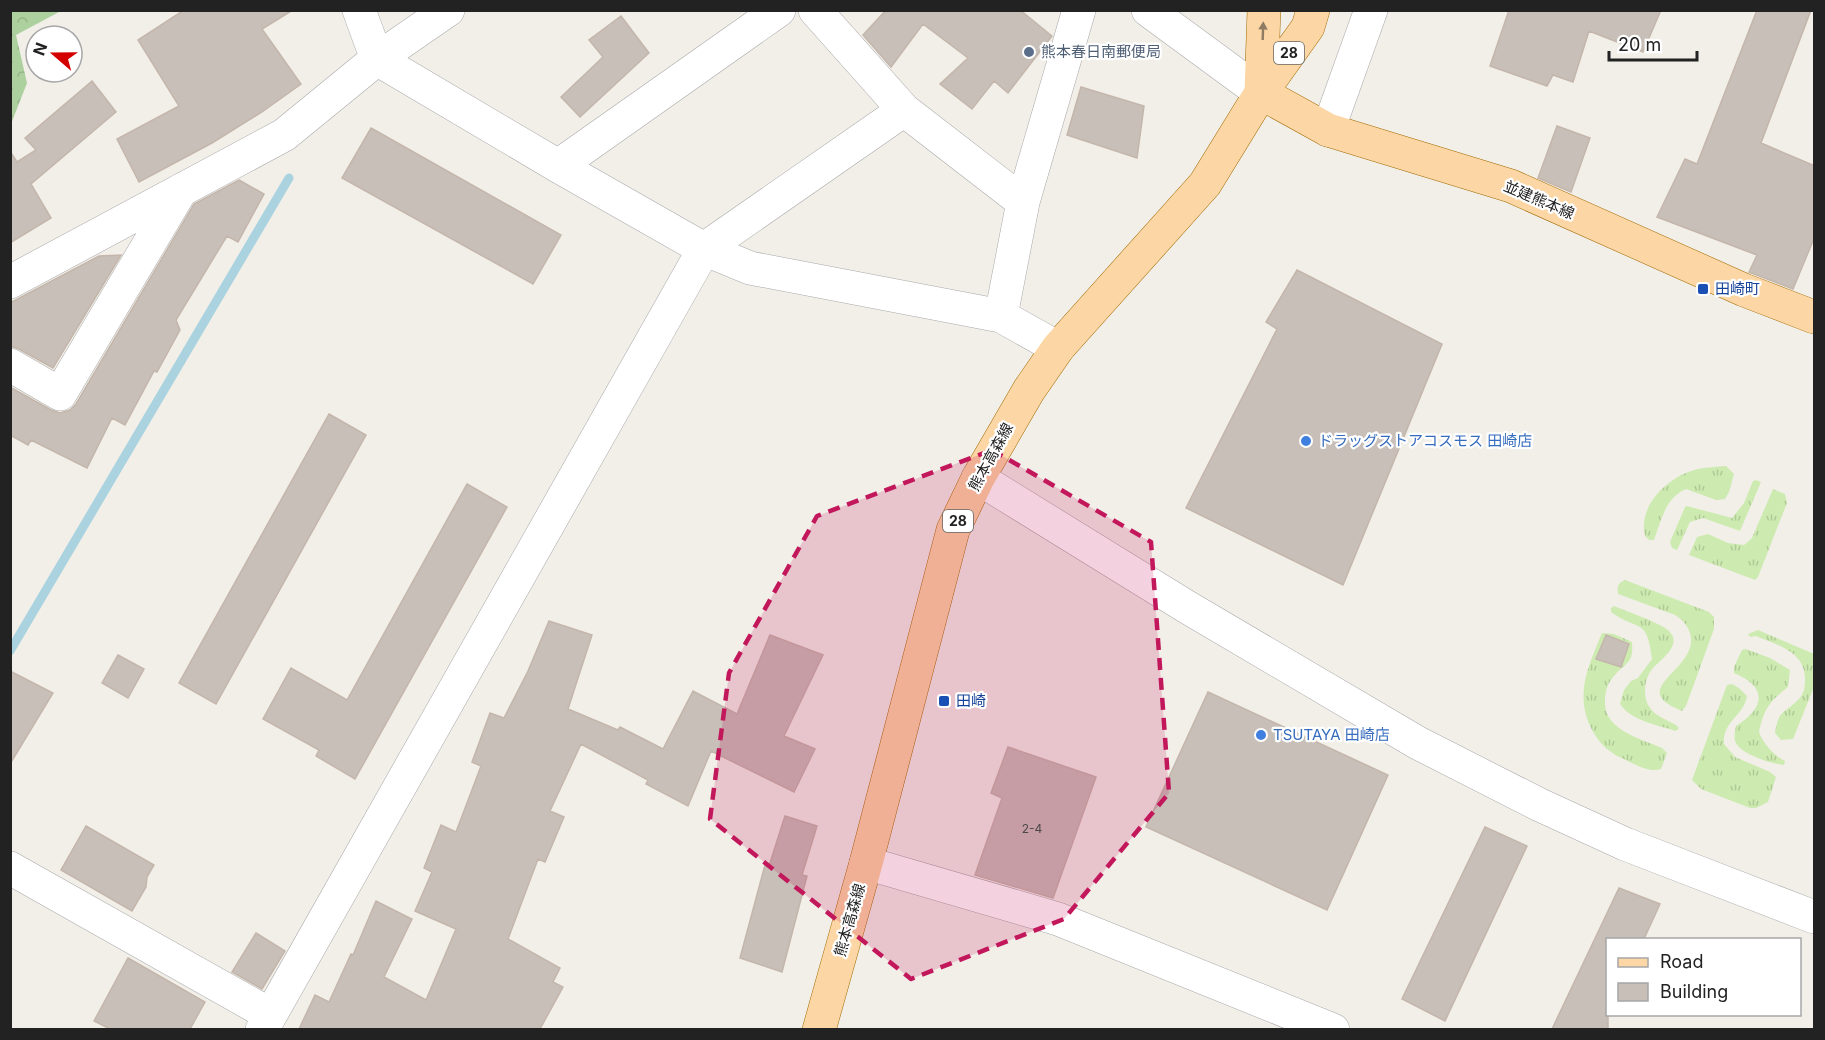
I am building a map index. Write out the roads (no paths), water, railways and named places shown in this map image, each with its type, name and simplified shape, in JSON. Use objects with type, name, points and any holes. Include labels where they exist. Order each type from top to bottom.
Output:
[{"type":"main road","name":"熊本高森線","points":[[1261,93],[1264,10]]},
{"type":"main road","name":"熊本高森線","points":[[819,1029],[866,863],[953,530],[978,477],[1029,390],[1058,348],[1205,184],[1261,93],[1308,27],[1313,10]]},
{"type":"main road","name":"並建熊本線","points":[[1261,93],[1328,130],[1511,186],[1744,290],[1815,317]]},
{"type":"street","points":[[359,10],[377,59],[704,249],[750,268],[1001,316],[1058,348]]},
{"type":"street","points":[[10,282],[284,135],[377,59],[448,10]]},
{"type":"street","points":[[558,166],[779,10]]},
{"type":"street","points":[[815,10],[904,110],[1023,202]]},
{"type":"street","points":[[1001,316],[1023,202],[1079,10]]},
{"type":"street","points":[[1148,10],[1261,93]]},
{"type":"street","points":[[1328,130],[1371,10]]},
{"type":"street","points":[[10,868],[266,1022],[704,249],[904,110]]},
{"type":"street","points":[[10,365],[60,394],[181,190]]},
{"type":"street","points":[[978,477],[1187,607],[1419,743],[1540,805],[1625,844],[1815,917]]},
{"type":"street","points":[[866,863],[1058,919],[1333,1029]]},
{"type":"waterway","points":[[10,651],[289,178]]},
{"type":"place","name":"熊本春日南郵便局","points":[[1029,52]]},
{"type":"place","name":"田崎町","points":[[1703,289]]},
{"type":"place","name":"ドラッグストアコスモス 田崎店","points":[[1306,441]]},
{"type":"place","name":"田崎","points":[[944,701]]},
{"type":"place","name":"TSUTAYA 田崎店","points":[[1261,735]]}]
